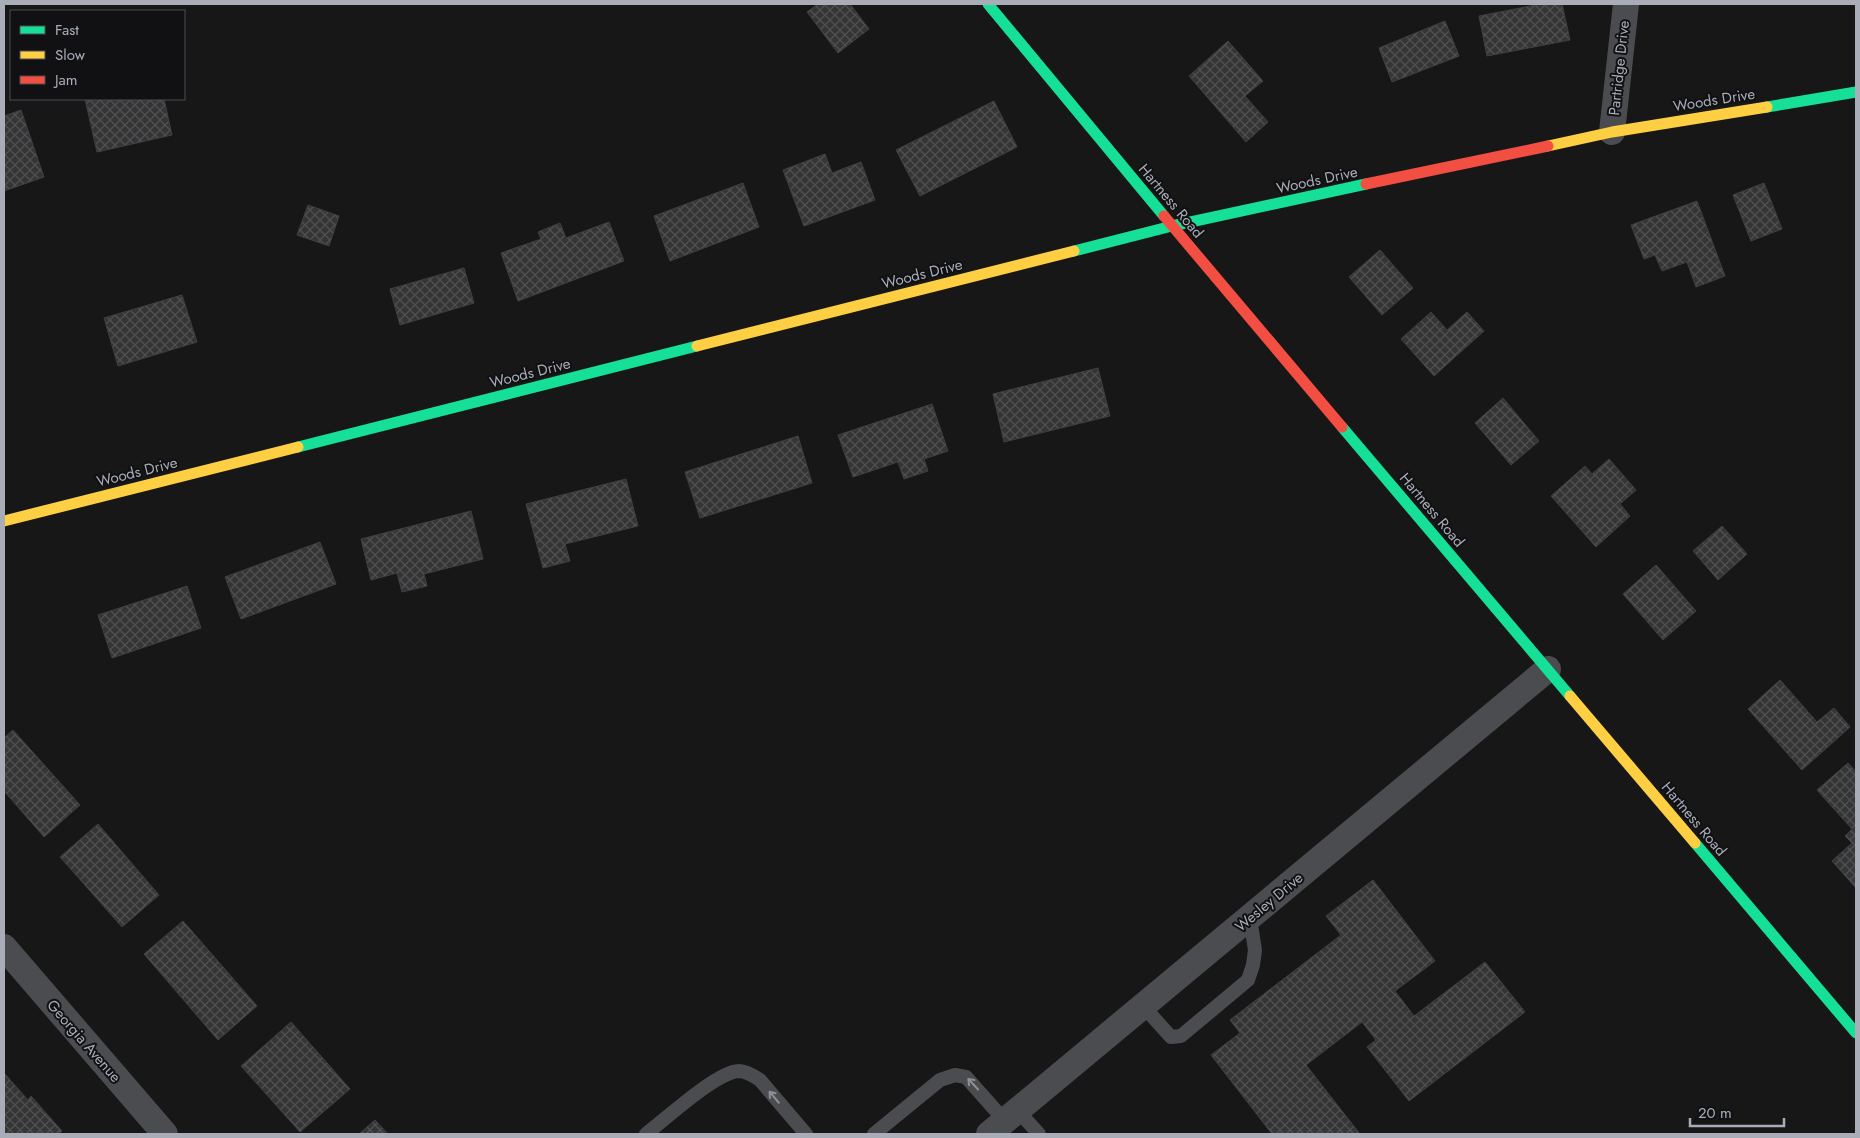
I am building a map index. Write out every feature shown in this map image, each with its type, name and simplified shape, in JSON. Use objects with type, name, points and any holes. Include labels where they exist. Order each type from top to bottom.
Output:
[{"type":"street","name":"Hartness Road","points":[[988,4],[1172,226],[1856,1033]]},
{"type":"street","name":"Partridge Drive","points":[[1612,132],[1626,4]]},
{"type":"street","name":"Woods Drive","points":[[4,521],[1172,226],[1612,132],[1856,92]]},
{"type":"street","name":"Wesley Drive","points":[[1004,1122],[1548,669]]},
{"type":"street","name":"Georgia Avenue","points":[[4,947],[165,1134]]},
{"type":"lane","points":[[1143,1006],[1171,1037],[1181,1036],[1248,980],[1256,950],[1250,918]]},
{"type":"lane","points":[[646,1134],[724,1074],[739,1071],[751,1074],[760,1080],[806,1134]]},
{"type":"lane","points":[[874,1134],[934,1085],[947,1076],[955,1074],[966,1077],[1004,1122],[1039,1134]]},
{"type":"building","points":[[818,4],[850,4],[869,29],[838,53],[807,12]]},
{"type":"building","points":[[1541,4],[1562,4],[1570,40],[1487,56],[1479,16]]},
{"type":"building","points":[[1445,21],[1459,56],[1392,82],[1379,48]]},
{"type":"building","points":[[1228,41],[1263,81],[1245,96],[1268,122],[1246,142],[1189,76]]},
{"type":"building","points":[[85,100],[164,100],[172,135],[97,152]]},
{"type":"building","points":[[994,101],[1017,147],[920,196],[896,150]]},
{"type":"building","points":[[21,110],[44,177],[4,191],[4,116]]},
{"type":"building","points":[[825,154],[832,173],[861,162],[875,200],[804,226],[783,170]]},
{"type":"building","points":[[743,183],[759,227],[670,261],[654,216]]},
{"type":"building","points":[[1764,183],[1782,229],[1751,241],[1733,195]]},
{"type":"building","points":[[1697,201],[1725,276],[1696,287],[1687,262],[1662,271],[1655,255],[1644,259],[1631,225]]},
{"type":"building","points":[[308,205],[339,216],[329,246],[297,235]]},
{"type":"building","points":[[609,222],[624,261],[518,301],[501,253],[541,239],[538,232],[560,223],[566,238]]},
{"type":"building","points":[[1380,250],[1413,288],[1382,315],[1349,277]]},
{"type":"building","points":[[464,268],[474,303],[400,325],[390,289]]},
{"type":"building","points":[[182,295],[197,342],[118,366],[104,318]]},
{"type":"building","points":[[1431,312],[1447,330],[1467,312],[1484,331],[1434,376],[1401,339]]},
{"type":"building","points":[[1098,368],[1110,416],[1004,442],[993,394]]},
{"type":"building","points":[[1503,398],[1539,441],[1511,465],[1475,423]]},
{"type":"building","points":[[932,404],[948,451],[924,459],[928,471],[904,479],[898,462],[853,477],[838,435]]},
{"type":"building","points":[[798,436],[812,483],[700,518],[685,472]]},
{"type":"building","points":[[1609,459],[1636,490],[1620,504],[1630,516],[1596,547],[1551,496],[1585,466],[1592,474]]},
{"type":"building","points":[[626,479],[638,526],[565,544],[570,561],[543,568],[526,504]]},
{"type":"building","points":[[471,511],[483,559],[424,574],[427,586],[402,592],[397,573],[371,580],[361,539]]},
{"type":"building","points":[[1722,526],[1747,554],[1718,580],[1693,551]]},
{"type":"building","points":[[320,542],[336,584],[241,619],[225,577]]},
{"type":"building","points":[[1656,565],[1696,611],[1663,640],[1623,594]]},
{"type":"building","points":[[187,586],[201,628],[112,658],[98,615]]},
{"type":"building","points":[[1780,680],[1817,722],[1834,708],[1850,727],[1802,770],[1748,709]]},
{"type":"building","points":[[13,730],[80,805],[44,837],[4,791],[4,738]]},
{"type":"building","points":[[1848,763],[1856,772],[1856,888],[1832,861],[1852,843],[1845,836],[1852,829],[1817,790]]},
{"type":"building","points":[[98,824],[159,895],[122,927],[60,857]]},
{"type":"building","points":[[1373,880],[1435,961],[1395,991],[1414,1016],[1485,962],[1525,1012],[1409,1101],[1367,1047],[1376,1040],[1362,1022],[1306,1065],[1360,1134],[1272,1134],[1211,1055],[1240,1033],[1230,1020],[1341,935],[1326,916]]},
{"type":"building","points":[[183,921],[257,1006],[218,1040],[144,954]]},
{"type":"building","points":[[291,1022],[350,1089],[300,1132],[241,1066]]},
{"type":"building","points":[[4,1073],[28,1100],[31,1096],[62,1131],[59,1134],[4,1134]]},
{"type":"building","points":[[375,1120],[388,1134],[359,1134]]},
{"type":"traffic: fast","points":[[988,4],[1164,216]]},
{"type":"traffic: fast","points":[[1767,107],[1856,92]]},
{"type":"traffic: fast","points":[[1074,251],[1172,226],[1366,184]]},
{"type":"traffic: fast","points":[[298,447],[697,346]]},
{"type":"traffic: fast","points":[[1342,427],[1570,696]]},
{"type":"traffic: fast","points":[[1695,843],[1856,1033]]},
{"type":"traffic: slow","points":[[1548,146],[1612,132],[1767,107]]},
{"type":"traffic: slow","points":[[697,346],[1074,251]]},
{"type":"traffic: slow","points":[[4,521],[298,447]]},
{"type":"traffic: slow","points":[[1570,696],[1695,843]]},
{"type":"traffic: jam","points":[[1366,184],[1548,146]]},
{"type":"traffic: jam","points":[[1164,216],[1342,427]]}]
